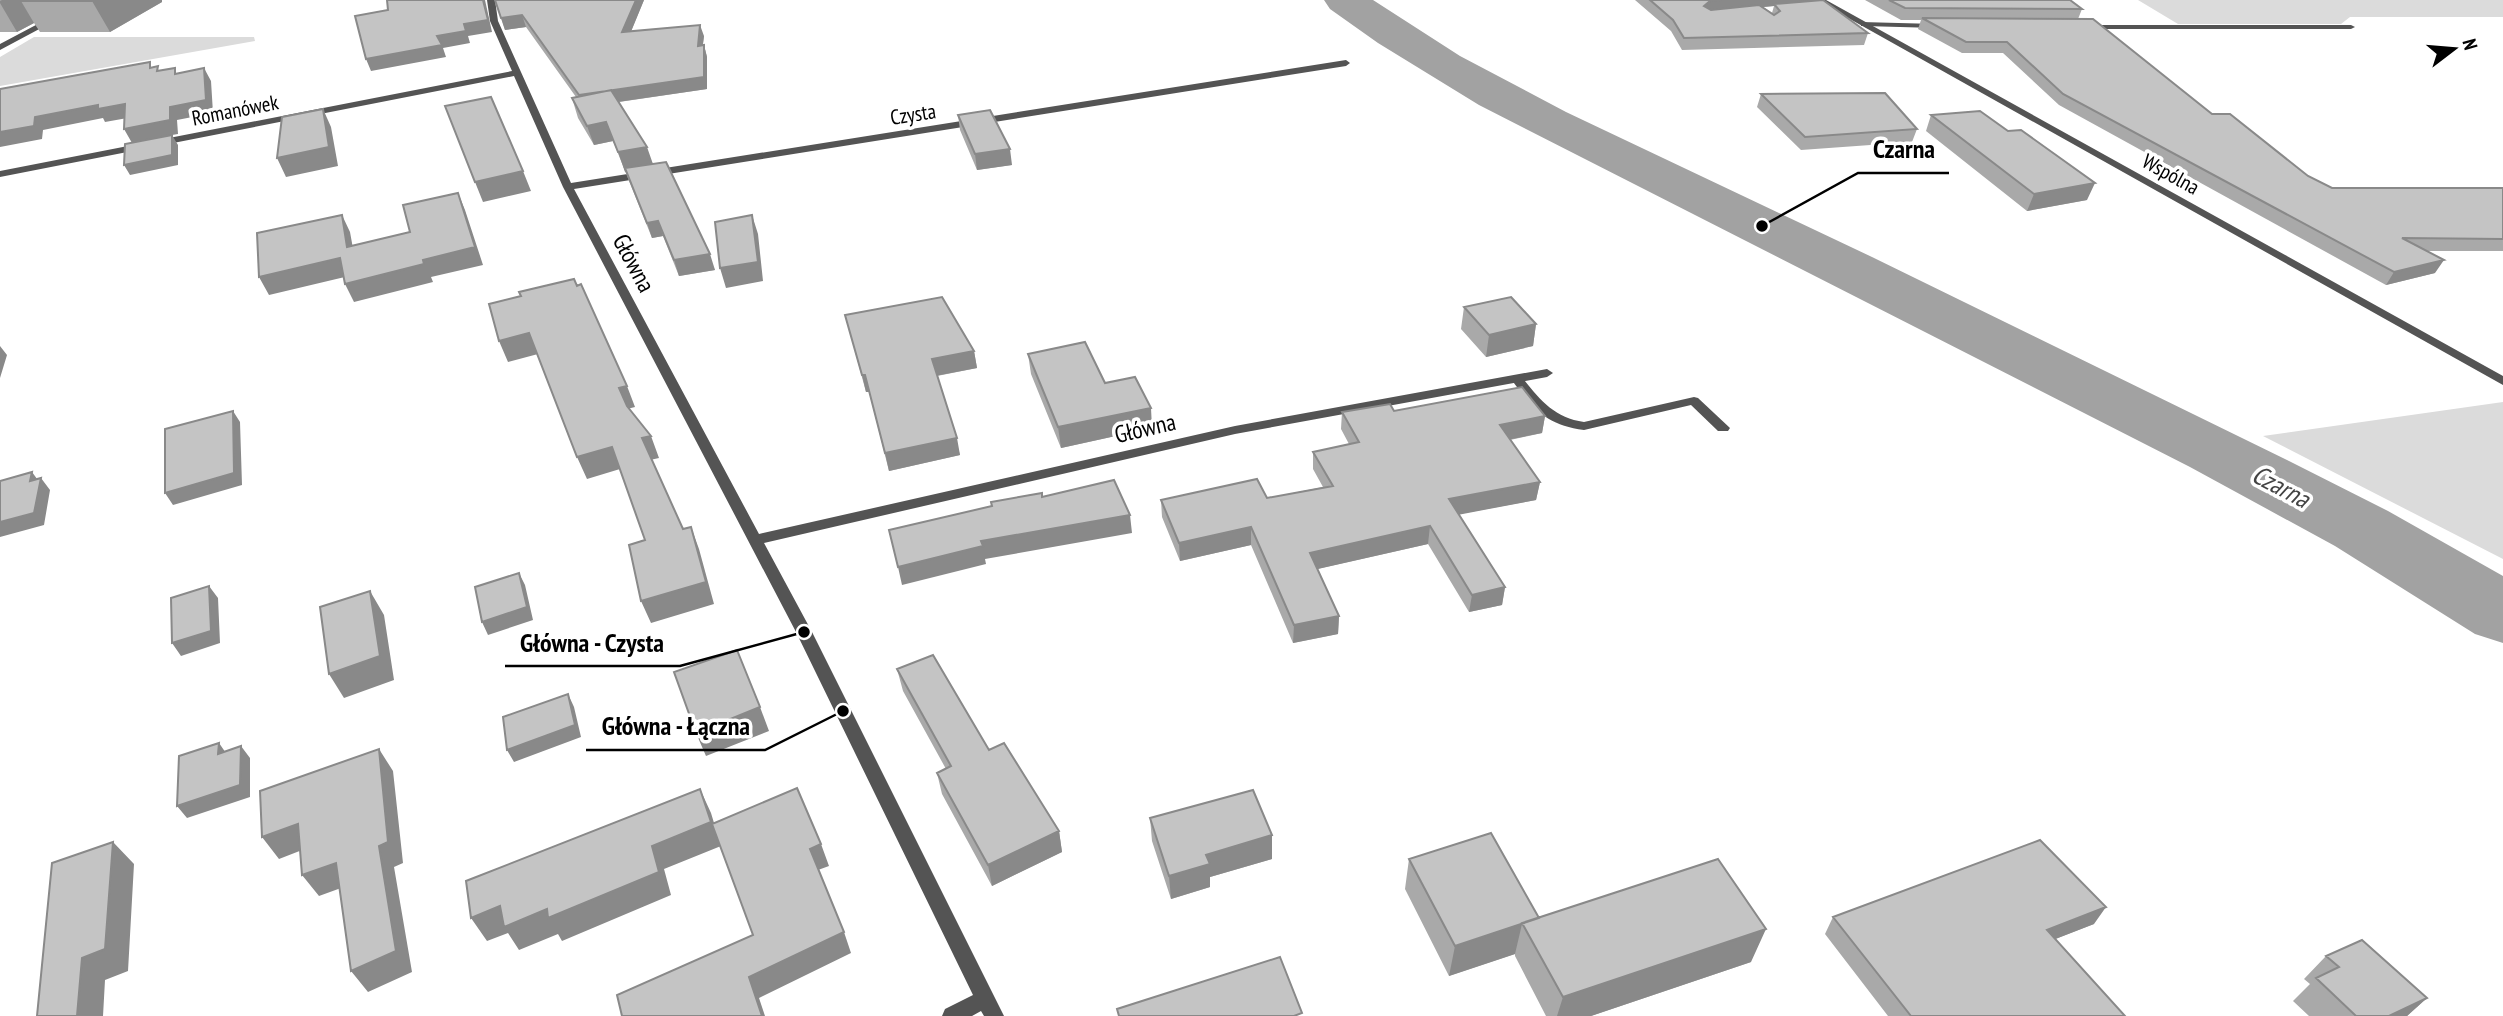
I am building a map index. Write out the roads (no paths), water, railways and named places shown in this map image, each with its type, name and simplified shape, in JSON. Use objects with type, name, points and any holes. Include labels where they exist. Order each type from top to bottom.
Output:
[{"type":"street","name":"Główna","points":[[491,0],[494,21],[568,187],[756,540],[989,1007]]},
{"type":"street","name":"Wspólna","points":[[1823,4],[1864,24],[2503,381]]},
{"type":"street","points":[[0,47],[67,12]]},
{"type":"street","points":[[1864,24],[1946,26]]},
{"type":"street","points":[[2071,27],[2351,27]]},
{"type":"street","name":"Czysta","points":[[568,187],[1346,63]]},
{"type":"street","name":"Romanówek","points":[[0,174],[517,72]]},
{"type":"street","name":"Główna","points":[[756,540],[1235,430],[1547,373]]},
{"type":"street","points":[[1517,379],[1543,411],[1555,420],[1570,425],[1584,426],[1694,401],[1723,428]]},
{"type":"street","points":[[952,1016],[989,1007]]},
{"type":"waterway","name":"Czarna","points":[[1345,0],[1394,34],[1496,95],[1895,291],[2264,477],[2409,556],[2503,614]]},
{"type":"place","name":"Czarna","points":[[1762,226]]},
{"type":"place","name":"Główna - Czysta","points":[[804,632]]},
{"type":"place","name":"Główna - Łączna","points":[[843,711]]}]
